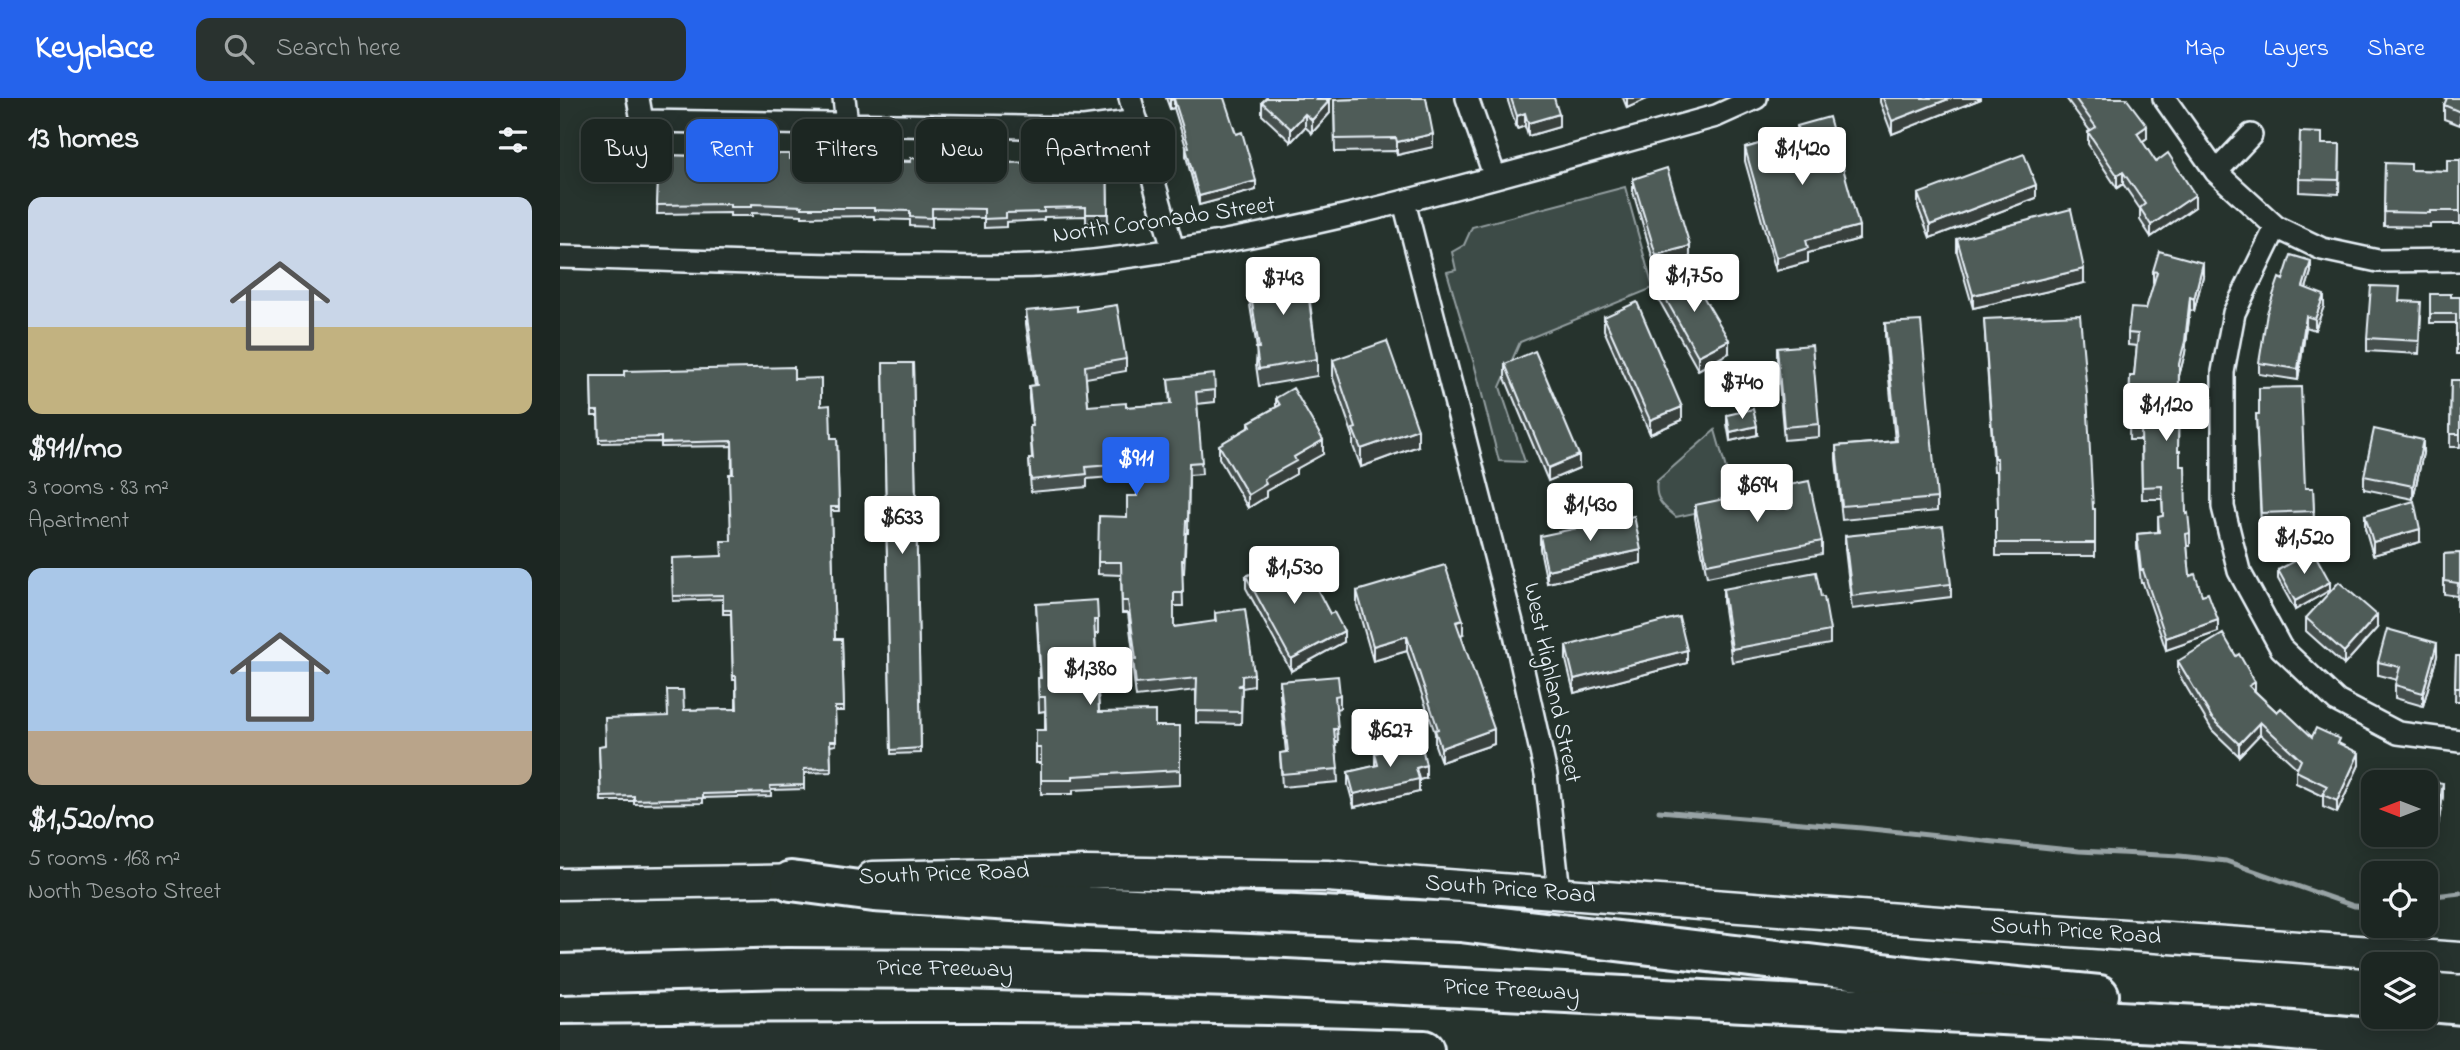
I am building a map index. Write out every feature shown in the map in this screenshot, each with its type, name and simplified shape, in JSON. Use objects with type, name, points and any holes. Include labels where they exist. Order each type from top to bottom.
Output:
[{"type":"highway","points":[[791,881],[874,892],[1088,906],[1460,922],[1944,981],[2114,996],[2259,1028]]},
{"type":"highway","name":"Price Freeway","points":[[560,974],[787,968],[946,969],[1266,978],[2259,1028],[2460,1046]]},
{"type":"highway","points":[[560,1045],[956,1042],[1266,1045],[1424,1050]]},
{"type":"main road","name":"South Price Road","points":[[560,884],[791,881],[959,873],[1278,874],[2460,958]]},
{"type":"street","points":[[638,98],[642,121],[792,123]]},
{"type":"street","points":[[844,98],[846,119]]},
{"type":"street","points":[[1130,98],[1136,119]]},
{"type":"street","points":[[1467,98],[1495,177]]},
{"type":"street","name":"North Coronado Street","points":[[560,257],[869,266],[992,267],[1072,264],[1259,236],[1404,202],[1495,177],[1712,107],[1756,98]]},
{"type":"street","points":[[2164,98],[2216,172],[2276,227],[2322,249],[2378,261],[2460,260]]},
{"type":"street","points":[[902,125],[1021,127]]},
{"type":"street","points":[[2216,172],[2251,135]]},
{"type":"street","points":[[1154,182],[1173,249]]},
{"type":"street","name":"West Highland Street","points":[[1404,202],[1514,630],[1546,774],[1559,892]]},
{"type":"street","points":[[2276,227],[2234,313],[2223,372],[2223,506],[2239,571],[2281,648],[2337,701],[2398,733],[2460,741]]},
{"type":"shaded area","points":[[1625,187],[1653,288],[1520,342],[1500,387],[1525,462],[1499,461],[1447,272],[1456,270],[1452,252],[1464,245],[1472,227]]},
{"type":"shaded area","points":[[1715,430],[1736,504],[1676,517],[1658,498],[1657,481]]},
{"type":"building","points":[[1169,98],[1224,98],[1236,134],[1242,132],[1256,181],[1199,196],[1186,148],[1189,147],[1174,99]]},
{"type":"building","points":[[1266,98],[1330,100],[1312,120],[1305,114],[1291,129],[1262,102]]},
{"type":"building","points":[[1426,98],[1433,134],[1397,142],[1396,138],[1335,139],[1334,100]]},
{"type":"building","points":[[1511,98],[1554,98],[1559,114],[1528,123],[1525,113],[1517,116]]},
{"type":"building","points":[[1883,98],[1951,98],[1892,121]]},
{"type":"building","points":[[2075,98],[2126,98],[2147,126],[2137,133],[2156,162],[2168,153],[2195,195],[2151,225],[2140,208],[2145,204],[2123,172],[2117,175],[2088,132],[2096,127]]},
{"type":"building","points":[[2447,98],[2460,98],[2460,112],[2444,105]]},
{"type":"building","points":[[1829,117],[1859,226],[1806,240],[1808,248],[1776,258],[1745,148],[1798,133],[1797,126]]},
{"type":"building","points":[[2300,132],[2322,133],[2322,144],[2340,144],[2339,180],[2299,179]]},
{"type":"building","points":[[778,154],[789,154],[789,159],[792,159],[792,182],[902,182],[902,162],[911,162],[911,158],[916,158],[916,182],[1007,182],[1007,163],[1021,163],[1021,182],[1107,182],[1108,214],[1086,214],[1086,207],[1044,208],[1044,212],[1006,213],[1006,218],[984,219],[984,209],[932,208],[932,218],[910,217],[910,211],[874,208],[802,208],[752,204],[752,207],[730,207],[730,204],[657,205],[658,182],[672,182],[672,155],[686,156],[686,182],[778,182]]},
{"type":"building","points":[[2024,154],[2036,185],[1930,225],[1918,194]]},
{"type":"building","points":[[2447,160],[2460,160],[2460,211],[2384,212],[2385,163],[2411,164],[2411,170],[2447,171]]},
{"type":"building","points":[[1667,168],[1690,246],[1656,255],[1633,179]]},
{"type":"building","points":[[2071,209],[2084,269],[1973,295],[1957,239]]},
{"type":"building","points":[[2159,251],[2203,263],[2194,299],[2190,297],[2185,341],[2179,364],[2178,451],[2180,466],[2185,466],[2190,576],[2195,574],[2202,595],[2208,593],[2218,620],[2166,638],[2141,570],[2137,534],[2159,532],[2158,517],[2163,516],[2162,486],[2142,487],[2141,428],[2129,427],[2130,376],[2134,376],[2138,334],[2128,333],[2131,308],[2146,309],[2157,272],[2153,271]]},
{"type":"building","points":[[2291,255],[2311,261],[2303,287],[2324,295],[2315,319],[2306,316],[2298,369],[2259,363],[2267,313],[2279,278],[2283,280]]},
{"type":"building","points":[[1309,266],[1312,284],[1307,285],[1317,359],[1259,369],[1256,348],[1259,348],[1248,276]]},
{"type":"building","points":[[1688,271],[1729,340],[1698,356],[1659,287]]},
{"type":"building","points":[[2371,286],[2400,287],[2399,301],[2421,302],[2419,341],[2367,338]]},
{"type":"building","points":[[2430,294],[2460,297],[2460,345],[2456,345],[2456,314],[2430,314]]},
{"type":"building","points":[[1637,302],[1682,407],[1650,420],[1604,317]]},
{"type":"building","points":[[1117,305],[1126,359],[1085,366],[1088,406],[1171,404],[1168,379],[1214,374],[1215,390],[1196,392],[1202,462],[1189,463],[1188,521],[1182,560],[1183,593],[1174,593],[1174,627],[1216,621],[1215,613],[1245,609],[1254,674],[1242,676],[1242,684],[1238,686],[1242,686],[1241,712],[1196,711],[1197,678],[1136,684],[1133,659],[1136,659],[1128,601],[1122,601],[1121,562],[1098,562],[1099,516],[1127,517],[1127,496],[1137,496],[1137,463],[1086,467],[1087,474],[1031,480],[1029,459],[1033,459],[1030,426],[1033,426],[1029,386],[1037,385],[1026,311],[1077,306],[1077,311]]},
{"type":"building","points":[[2080,315],[2095,509],[2095,543],[1996,543],[1997,458],[1994,458],[1984,319]]},
{"type":"building","points":[[1921,321],[1937,498],[1842,506],[1836,446],[1897,441],[1885,323]]},
{"type":"building","points":[[1387,341],[1418,429],[1361,449],[1333,360]]},
{"type":"building","points":[[1812,345],[1819,424],[1784,427],[1777,348]]},
{"type":"building","points":[[1535,351],[1579,455],[1548,468],[1505,364]]},
{"type":"building","points":[[883,363],[913,363],[921,748],[891,750]]},
{"type":"building","points":[[794,367],[794,379],[821,378],[821,406],[830,405],[831,438],[837,438],[839,507],[831,507],[835,639],[842,639],[844,707],[835,707],[836,741],[830,741],[831,768],[804,769],[804,785],[770,786],[771,792],[703,794],[703,798],[634,800],[634,796],[601,797],[599,746],[606,745],[605,718],[668,716],[667,690],[683,690],[684,710],[737,709],[731,610],[723,610],[723,595],[673,596],[672,558],[722,556],[721,541],[731,541],[729,474],[733,474],[732,441],[661,443],[661,437],[599,439],[598,411],[592,411],[591,376],[624,376],[624,371]]},
{"type":"building","points":[[2451,380],[2460,380],[2460,434],[2450,434]]},
{"type":"building","points":[[2301,387],[2305,488],[2313,488],[2314,511],[2261,513],[2256,414],[2259,414],[2259,388]]},
{"type":"building","points":[[1293,388],[1323,440],[1294,457],[1296,461],[1264,479],[1266,484],[1248,495],[1219,445],[1251,426],[1249,422],[1280,405],[1276,398]]},
{"type":"building","points":[[1753,409],[1757,426],[1730,432],[1727,415]]},
{"type":"building","points":[[2374,429],[2423,440],[2413,486],[2364,476]]},
{"type":"building","points":[[1809,481],[1822,541],[1707,564],[1695,505],[1772,489],[1777,509],[1791,507],[1789,485]]},
{"type":"building","points":[[2414,501],[2420,529],[2373,542],[2365,515]]},
{"type":"building","points":[[1634,516],[1641,550],[1547,570],[1540,536]]},
{"type":"building","points":[[1943,526],[1951,584],[1852,596],[1845,536]]},
{"type":"building","points":[[2313,551],[2330,582],[2295,601],[2278,570]]},
{"type":"building","points":[[2460,553],[2460,598],[2457,598],[2458,583],[2444,581],[2444,554]]},
{"type":"building","points":[[1294,554],[1306,582],[1312,579],[1330,614],[1334,612],[1344,631],[1291,659],[1246,576]]},
{"type":"building","points":[[1445,565],[1463,620],[1456,622],[1494,729],[1441,748],[1435,730],[1438,729],[1407,636],[1373,646],[1357,591]]},
{"type":"building","points":[[1816,572],[1830,631],[1732,649],[1723,589]]},
{"type":"building","points":[[2339,582],[2377,615],[2344,652],[2306,618]]},
{"type":"building","points":[[1097,600],[1098,620],[1094,620],[1099,712],[1155,711],[1155,726],[1180,726],[1180,770],[1073,776],[1073,780],[1041,780],[1041,748],[1036,748],[1036,730],[1046,730],[1045,697],[1039,697],[1038,678],[1041,678],[1036,604]]},
{"type":"building","points":[[1679,617],[1687,650],[1574,679],[1566,646]]},
{"type":"building","points":[[2387,629],[2437,643],[2423,693],[2395,685],[2400,667],[2378,662]]},
{"type":"building","points":[[2223,634],[2236,656],[2239,654],[2255,682],[2249,686],[2277,712],[2281,708],[2312,737],[2316,728],[2340,739],[2338,743],[2359,753],[2337,801],[2323,795],[2327,786],[2296,771],[2301,760],[2260,722],[2239,744],[2212,718],[2178,661]]},
{"type":"building","points":[[2456,656],[2460,656],[2460,688],[2455,688]]},
{"type":"building","points":[[1338,676],[1340,695],[1335,696],[1338,729],[1334,729],[1338,769],[1282,774],[1280,753],[1288,752],[1280,681]]},
{"type":"building","points":[[1421,742],[1426,765],[1416,768],[1419,779],[1354,794],[1348,772],[1378,765],[1375,753]]},
{"type":"building","points":[[2438,782],[2443,783],[2438,812]]},
{"type":"waterway","points":[[1659,811],[1862,828],[2079,851],[2226,861],[2361,906]]},
{"type":"waterway","points":[[2438,896],[2460,893]]}]
